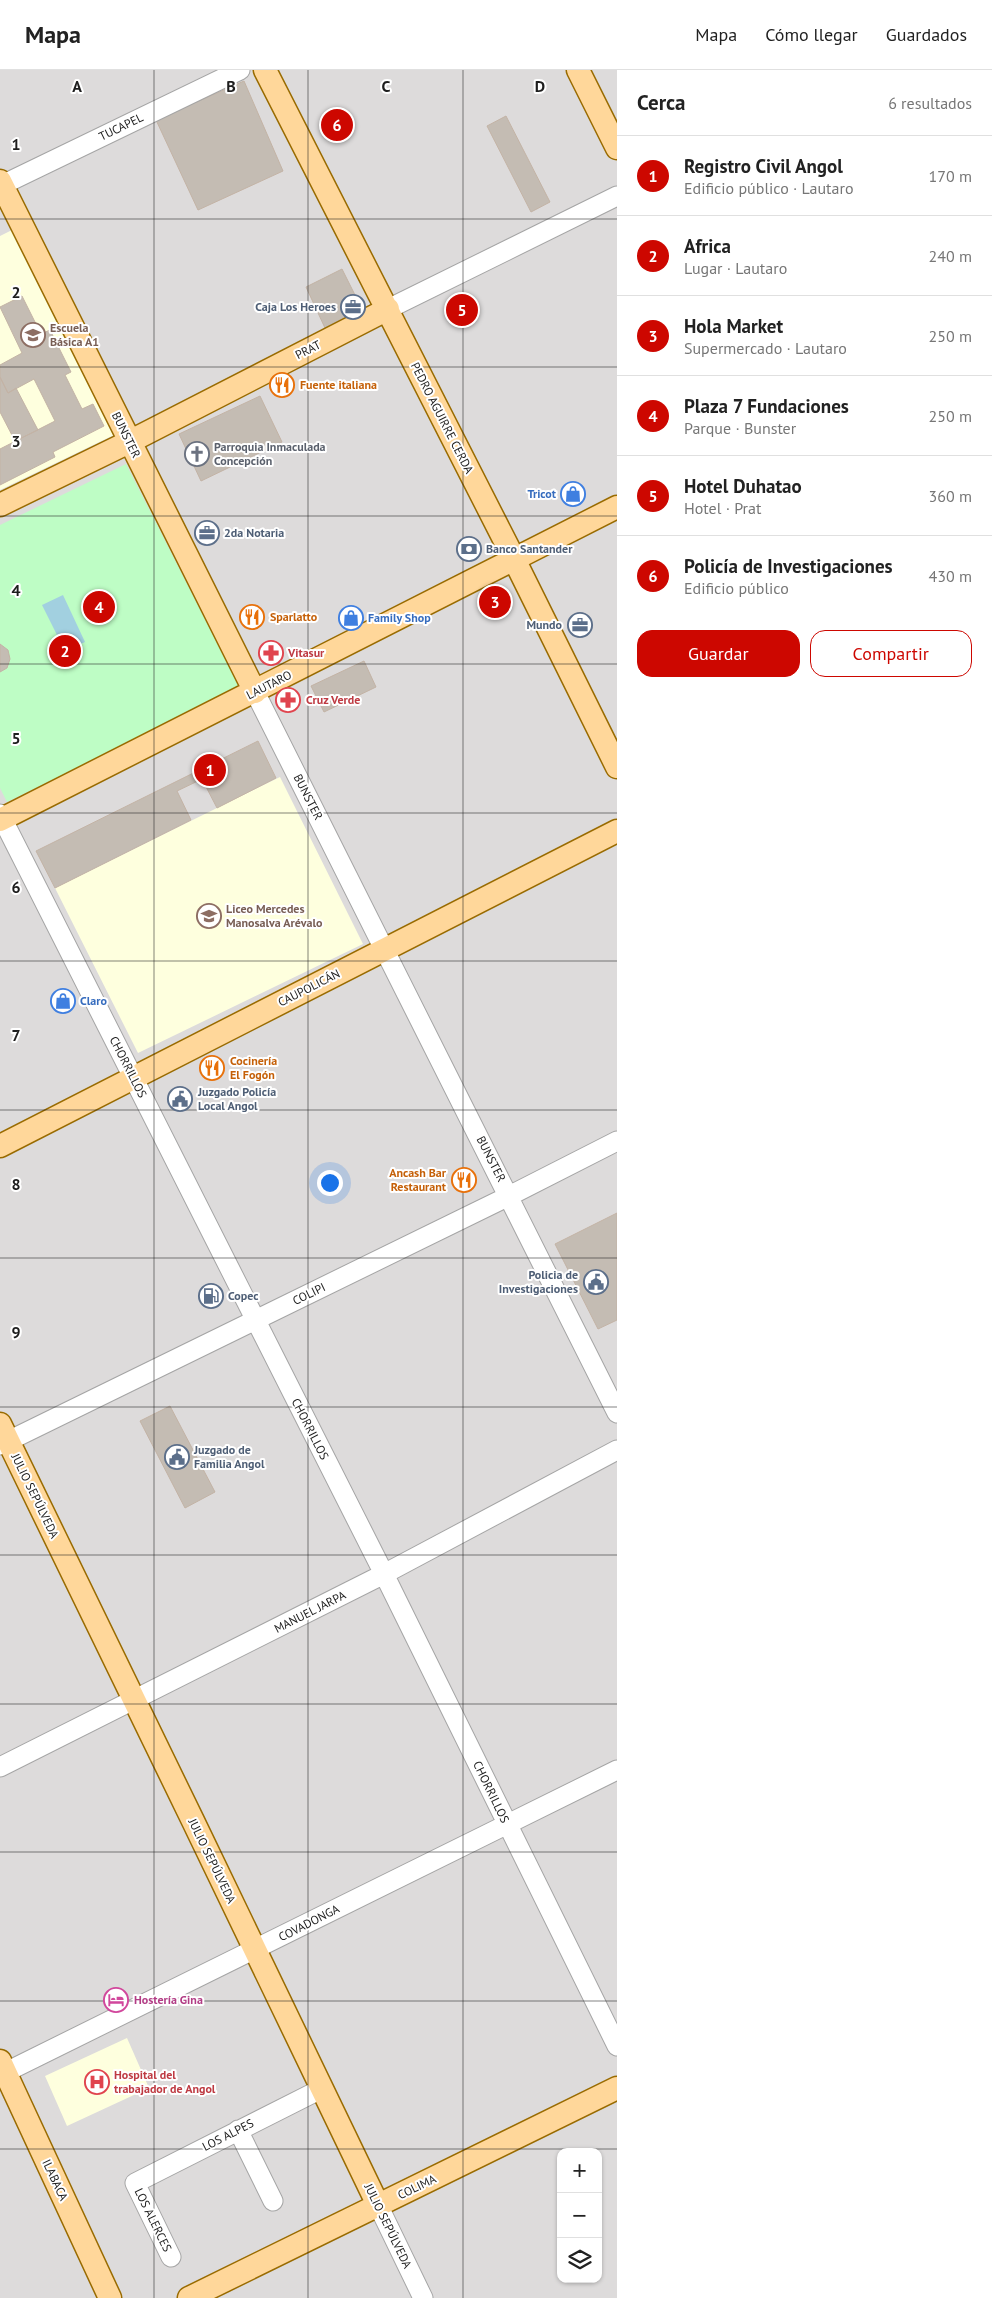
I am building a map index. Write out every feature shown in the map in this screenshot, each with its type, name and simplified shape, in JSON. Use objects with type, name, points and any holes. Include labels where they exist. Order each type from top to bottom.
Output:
[{"type":"main road","name":"PEDRO AGUIRRE CERDA","points":[[265,70],[388,309],[617,766]]},
{"type":"main road","points":[[578,70],[617,148]]},
{"type":"main road","name":"BUNSTER","points":[[1,183],[129,442],[256,692]]},
{"type":"main road","name":"PRAT","points":[[0,505],[129,442],[388,309]]},
{"type":"main road","name":"LAUTARO","points":[[1,818],[256,692],[617,508]]},
{"type":"main road","name":"CAUPOLICÁN","points":[[0,1146],[617,831]]},
{"type":"main road","name":"JULIO SEPÚLVEDA","points":[[3,1437],[256,1950],[378,2206]]},
{"type":"main road","name":"ILABACA","points":[[2,2070],[110,2298]]},
{"type":"main road","name":"COLIMA","points":[[189,2298],[617,2088]]},
{"type":"street","name":"TUCAPEL","points":[[1,183],[240,70]]},
{"type":"street","name":"PRAT","points":[[388,309],[617,196]]},
{"type":"street","name":"BUNSTER","points":[[256,692],[617,1413]]},
{"type":"street","name":"CHORRILLOS","points":[[1,818],[384,1574],[617,2046]]},
{"type":"street","name":"COLIPI","points":[[3,1437],[255,1321],[510,1196],[617,1141]]},
{"type":"street","name":"MANUEL JARPA","points":[[0,1768],[384,1574],[617,1450]]},
{"type":"street","name":"COVADONGA","points":[[2,2070],[256,1950],[617,1770]]},
{"type":"street","name":"LOS ALPES","points":[[134,2183],[322,2089]]},
{"type":"street","points":[[238,2130],[273,2202]]},
{"type":"street","name":"LOS ALERCES","points":[[134,2183],[171,2258]]},
{"type":"street","name":"JULIO SEPÚLVEDA","points":[[378,2206],[423,2298]]},
{"type":"shaded area","points":[[0,70],[617,70],[617,2298],[0,2298]]},
{"type":"shaded area","name":"Escuela Básica A1","points":[[12,230],[116,434],[0,490],[0,236]]},
{"type":"shaded area","name":"Liceo Mercedes Manosalva Arévalo","points":[[280,777],[363,944],[138,1053],[55,888]]},
{"type":"shaded area","name":"Hospital del trabajador de Angol","points":[[127,2038],[149,2088],[67,2126],[45,2076]]},
{"type":"green space","points":[[126,464],[240,688],[7,802],[0,788],[0,525]]},
{"type":"water","points":[[63,595],[85,642],[65,651],[42,605]]},
{"type":"building","points":[[244,81],[283,171],[198,210],[156,120]]},
{"type":"building","points":[[506,116],[550,202],[531,212],[487,126]]},
{"type":"building","points":[[342,269],[363,311],[325,328],[306,287]]},
{"type":"building","points":[[22,296],[41,334],[50,330],[71,372],[65,375],[82,409],[93,404],[104,426],[53,452],[55,457],[0,485],[0,449],[55,421],[34,379],[8,393],[0,377],[0,365],[22,353],[0,307]]},
{"type":"building","points":[[0,377],[8,393],[16,388],[38,430],[15,441],[0,412]]},
{"type":"building","points":[[260,396],[282,442],[201,481],[179,434]]},
{"type":"building","points":[[0,644],[8,650],[10,659],[7,668],[0,672]]},
{"type":"building","points":[[364,661],[376,687],[324,712],[311,686]]},
{"type":"building","points":[[258,741],[276,778],[217,808],[202,779],[177,791],[191,820],[55,888],[36,851]]},
{"type":"building","name":"Policia de Investigaciones","points":[[617,1213],[617,1320],[598,1329],[555,1244]]},
{"type":"building","name":"Juzgado de Familia Angol","points":[[170,1406],[215,1492],[185,1508],[140,1421]]},
{"type":"place","name":"Policía de Investigaciones","points":[[337,125]]},
{"type":"place","name":"Caja Los Heroes","points":[[353,307]]},
{"type":"place","name":"Hotel Duhatao","points":[[462,310]]},
{"type":"place","name":"Escuela Básica A1","points":[[33,335]]},
{"type":"place","name":"Fuente italiana","points":[[282,385]]},
{"type":"place","name":"Parroquia Inmaculada Concepción","points":[[197,454]]},
{"type":"place","name":"Tricot","points":[[573,494]]},
{"type":"place","name":"2da Notaria","points":[[207,533]]},
{"type":"place","name":"Banco Santander","points":[[469,549]]},
{"type":"place","name":"Hola Market","points":[[495,602]]},
{"type":"place","name":"Plaza 7 Fundaciones","points":[[99,607]]},
{"type":"place","name":"Sparlatto","points":[[252,617]]},
{"type":"place","name":"Family Shop","points":[[351,618]]},
{"type":"place","name":"Mundo","points":[[580,625]]},
{"type":"place","name":"Africa","points":[[65,651]]},
{"type":"place","name":"Vitasur","points":[[271,653]]},
{"type":"place","name":"Cruz Verde","points":[[288,700]]},
{"type":"place","name":"Registro Civil Angol","points":[[210,770]]},
{"type":"place","name":"Liceo Mercedes Manosalva Arévalo","points":[[209,916]]},
{"type":"place","name":"Claro","points":[[63,1001]]},
{"type":"place","name":"Cocinería El Fogón","points":[[212,1068]]},
{"type":"place","name":"Juzgado Policía Local Angol","points":[[180,1099]]},
{"type":"place","name":"Ancash Bar Restaurant","points":[[464,1180]]},
{"type":"place","name":"Policia de Investigaciones","points":[[596,1282]]},
{"type":"place","name":"Copec","points":[[211,1296]]},
{"type":"place","name":"Juzgado de Familia Angol","points":[[177,1457]]},
{"type":"place","name":"Hostería Gina","points":[[116,2000]]},
{"type":"place","name":"Hospital del trabajador de Angol","points":[[97,2082]]}]
